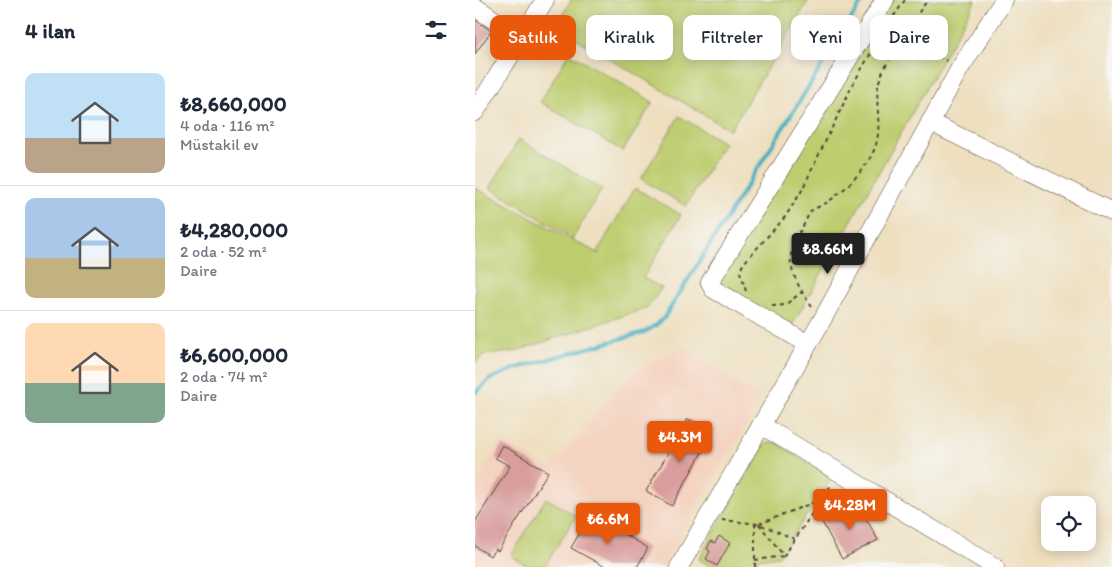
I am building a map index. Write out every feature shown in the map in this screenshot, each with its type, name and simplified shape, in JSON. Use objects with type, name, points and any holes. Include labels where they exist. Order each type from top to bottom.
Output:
[{"type":"street","points":[[536,15],[545,0]]},
{"type":"street","points":[[808,344],[713,289],[710,282],[885,0]]},
{"type":"street","points":[[679,567],[821,322],[960,68],[1004,0]]},
{"type":"street","points":[[475,7],[490,17]]},
{"type":"street","points":[[475,112],[507,60]]},
{"type":"street","points":[[930,122],[1112,212]]},
{"type":"street","points":[[761,425],[995,567]]},
{"type":"path","points":[[895,15],[905,0]]},
{"type":"path","points":[[918,15],[928,0]]},
{"type":"path","points":[[748,296],[743,286],[740,272],[743,264],[785,217],[801,192],[853,84],[870,55]]},
{"type":"path","points":[[821,322],[796,279],[791,256],[797,237],[811,211],[828,202],[841,191],[866,164],[874,150],[878,137],[878,85],[890,60]]},
{"type":"path","points":[[945,60],[960,68]]},
{"type":"path","points":[[767,306],[785,305],[802,292]]},
{"type":"path","points":[[755,560],[784,556],[840,472]]},
{"type":"path","points":[[707,518],[759,524],[822,499]]},
{"type":"path","points":[[755,524],[755,567]]},
{"type":"path","points":[[759,524],[795,539]]},
{"type":"path","points":[[759,524],[784,556]]},
{"type":"shaded area","points":[[684,346],[759,397],[746,424],[662,567],[475,567],[475,488],[500,441],[550,468],[633,372]]},
{"type":"green space","points":[[571,0],[809,0],[800,15],[791,15],[791,30],[781,46],[781,15],[683,15],[683,60],[773,60],[730,130],[612,60],[673,60],[673,15],[586,15],[586,45],[576,39],[576,15],[563,15]]},
{"type":"green space","points":[[877,0],[976,0],[948,50],[948,15],[870,15],[870,60],[942,60],[785,338],[701,286],[840,60],[860,60],[860,28]]},
{"type":"green space","points":[[576,57],[653,102],[623,151],[540,102],[565,60],[576,60]]},
{"type":"green space","points":[[679,116],[724,143],[686,206],[641,179]]},
{"type":"green space","points":[[519,139],[602,189],[573,238],[490,188]]},
{"type":"green space","points":[[475,188],[599,254],[597,252],[635,188],[681,215],[643,278],[662,288],[647,308],[513,352],[484,355],[475,364]]},
{"type":"green space","points":[[775,442],[832,478],[779,556],[757,559],[758,567],[711,567],[699,559],[765,444]]},
{"type":"green space","points":[[546,498],[576,516],[544,567],[529,567],[511,556]]},
{"type":"building","points":[[475,20],[490,30],[490,32],[475,54]]},
{"type":"building","points":[[688,419],[713,433],[672,506],[646,491]]},
{"type":"building","points":[[502,445],[548,472],[498,551],[495,549],[490,556],[475,546],[475,522],[510,466],[495,458]]},
{"type":"building","points":[[858,503],[878,540],[842,559],[822,522]]},
{"type":"building","points":[[590,514],[648,548],[637,567],[605,567],[571,548]]},
{"type":"building","points":[[719,536],[730,543],[717,566],[706,559],[710,551],[707,549],[711,541],[715,543]]},
{"type":"waterway","points":[[475,393],[490,379],[514,369],[645,332],[664,318],[863,0]]}]
